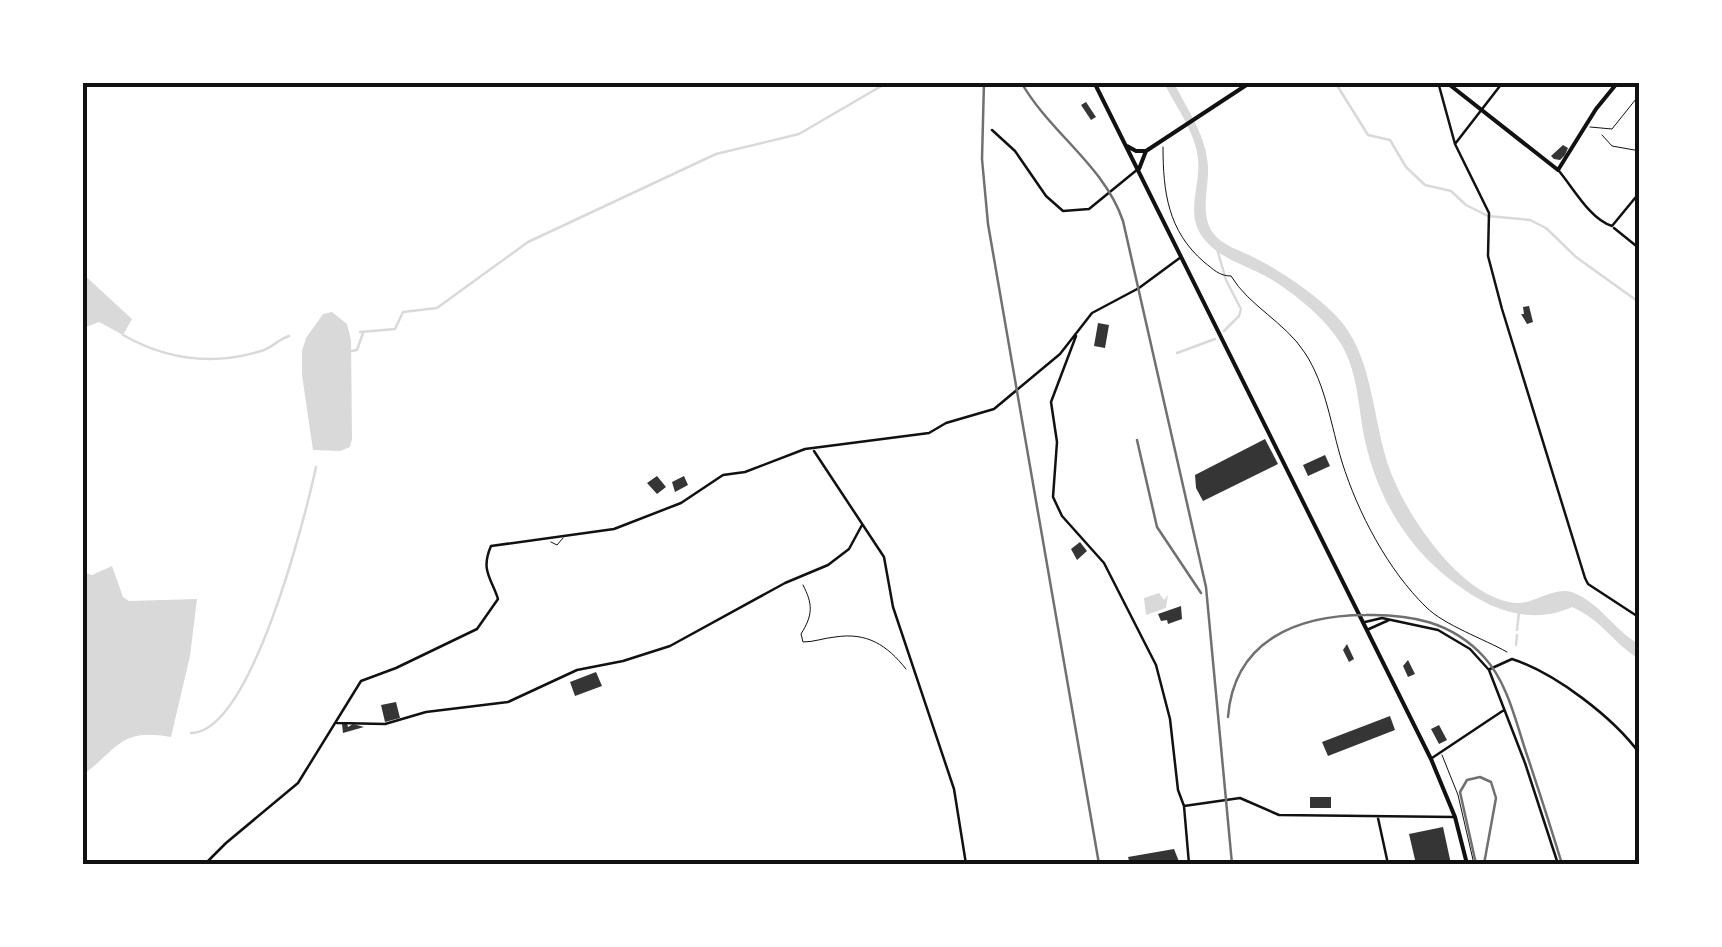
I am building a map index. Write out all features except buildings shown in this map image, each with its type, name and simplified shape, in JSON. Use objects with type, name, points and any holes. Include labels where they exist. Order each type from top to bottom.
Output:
[{"type":"street","points":[[1094,82],[1431,759],[1470,864]]},
{"type":"street","points":[[1126,146],[1146,150],[1251,82]]},
{"type":"street","points":[[1438,82],[1455,144],[1490,214],[1488,256],[1502,310],[1588,584],[1640,618]]},
{"type":"street","points":[[1446,82],[1558,170],[1594,213],[1640,249]]},
{"type":"street","points":[[1455,144],[1503,82]]},
{"type":"street","points":[[1558,170],[1618,82]]},
{"type":"street","points":[[992,130],[1016,151],[1046,196],[1063,210],[1088,209],[1139,169],[1146,150]]},
{"type":"street","points":[[1612,226],[1640,192]]},
{"type":"street","points":[[206,864],[226,842],[298,782],[361,681],[396,668],[483,623],[498,599],[488,580],[491,546],[614,529],[681,503],[723,475],[745,472],[805,449],[928,433],[946,423],[984,414],[1025,386],[1060,354],[1092,313],[1139,288],[1182,256]]},
{"type":"street","points":[[1076,334],[1051,402],[1057,442],[1053,497],[1062,516],[1104,563],[1156,665],[1164,688],[1178,790],[1184,806],[1189,864]]},
{"type":"street","points":[[814,450],[878,546],[889,572],[893,607],[954,789],[966,864]]},
{"type":"street","points":[[336,723],[385,724],[426,712],[514,700],[577,670],[670,646],[839,558],[862,525]]},
{"type":"street","points":[[1364,622],[1382,618],[1438,630],[1470,649],[1489,670],[1556,863]]},
{"type":"street","points":[[1368,630],[1375,624],[1396,620]]},
{"type":"street","points":[[1489,670],[1506,660],[1518,661],[1594,708],[1640,754]]},
{"type":"street","points":[[1431,759],[1505,710]]},
{"type":"street","points":[[1184,806],[1240,798],[1279,815],[1455,816]]},
{"type":"street","points":[[1378,816],[1388,864]]},
{"type":"lane","points":[[1586,126],[1612,129],[1640,94]]},
{"type":"lane","points":[[1439,753],[1446,758],[1458,792],[1470,864]]},
{"type":"path","points":[[1597,129],[1612,146],[1640,150]]},
{"type":"path","points":[[1164,139],[1164,193],[1172,218],[1192,252],[1222,276],[1230,276],[1305,352],[1322,388],[1344,466],[1368,524],[1401,576],[1428,609],[1509,653]]},
{"type":"path","points":[[800,577],[812,606],[801,634],[803,642],[849,636],[873,639],[908,672]]},
{"type":"shaded area","points":[[1164,83],[1174,83],[1204,145],[1209,227],[1227,245],[1276,270],[1314,296],[1344,325],[1367,376],[1390,470],[1409,509],[1439,552],[1476,587],[1496,598],[1523,603],[1567,591],[1584,598],[1639,644],[1639,659],[1572,607],[1537,615],[1513,613],[1490,605],[1456,584],[1418,549],[1402,529],[1378,483],[1363,431],[1354,375],[1334,334],[1299,299],[1269,278],[1218,252],[1198,230],[1194,210],[1196,149]]},
{"type":"shaded area","points":[[82,273],[132,319],[123,335],[99,322],[83,328]]},
{"type":"shaded area","points":[[332,312],[347,324],[351,340],[352,439],[350,447],[340,451],[313,450],[302,351],[323,314]]},
{"type":"shaded area","points":[[112,566],[123,597],[129,601],[197,599],[190,656],[171,737],[130,738],[83,775],[83,572],[92,575]]},
{"type":"shaded area","points":[[1159,593],[1164,600],[1168,595],[1166,608],[1146,615],[1144,598]]},
{"type":"waterway","points":[[360,332],[395,329],[403,312],[437,308],[528,242],[716,154],[799,134],[883,85],[924,82]]},
{"type":"waterway","points":[[1335,82],[1368,135],[1390,140],[1406,167],[1425,185],[1451,191],[1466,205],[1488,216],[1530,220],[1546,228],[1576,257],[1640,303]]},
{"type":"waterway","points":[[1217,249],[1226,280],[1241,309],[1224,331]]},
{"type":"waterway","points":[[352,351],[357,350],[363,333]]},
{"type":"waterway","points":[[123,335],[173,355],[207,359],[261,351],[289,336]]},
{"type":"waterway","points":[[1177,353],[1215,339]]},
{"type":"waterway","points":[[191,733],[213,724],[234,699],[254,662],[287,574],[316,467]]},
{"type":"waterway","points":[[1517,630],[1519,612]]},
{"type":"waterway","points":[[1516,645],[1517,635]]},
{"type":"tram line","points":[[1476,864],[1460,792],[1467,780],[1480,777],[1491,782],[1496,798],[1484,864]]},
{"type":"railway","points":[[984,82],[982,159],[988,224],[1099,864]]},
{"type":"railway","points":[[1021,82],[1103,183],[1123,221],[1206,587],[1232,864]]},
{"type":"railway","points":[[1137,440],[1157,527],[1201,593]]},
{"type":"railway","points":[[1228,717],[1233,691],[1256,651],[1294,627],[1341,616],[1383,615],[1444,628],[1472,645],[1499,679],[1562,864]]}]
